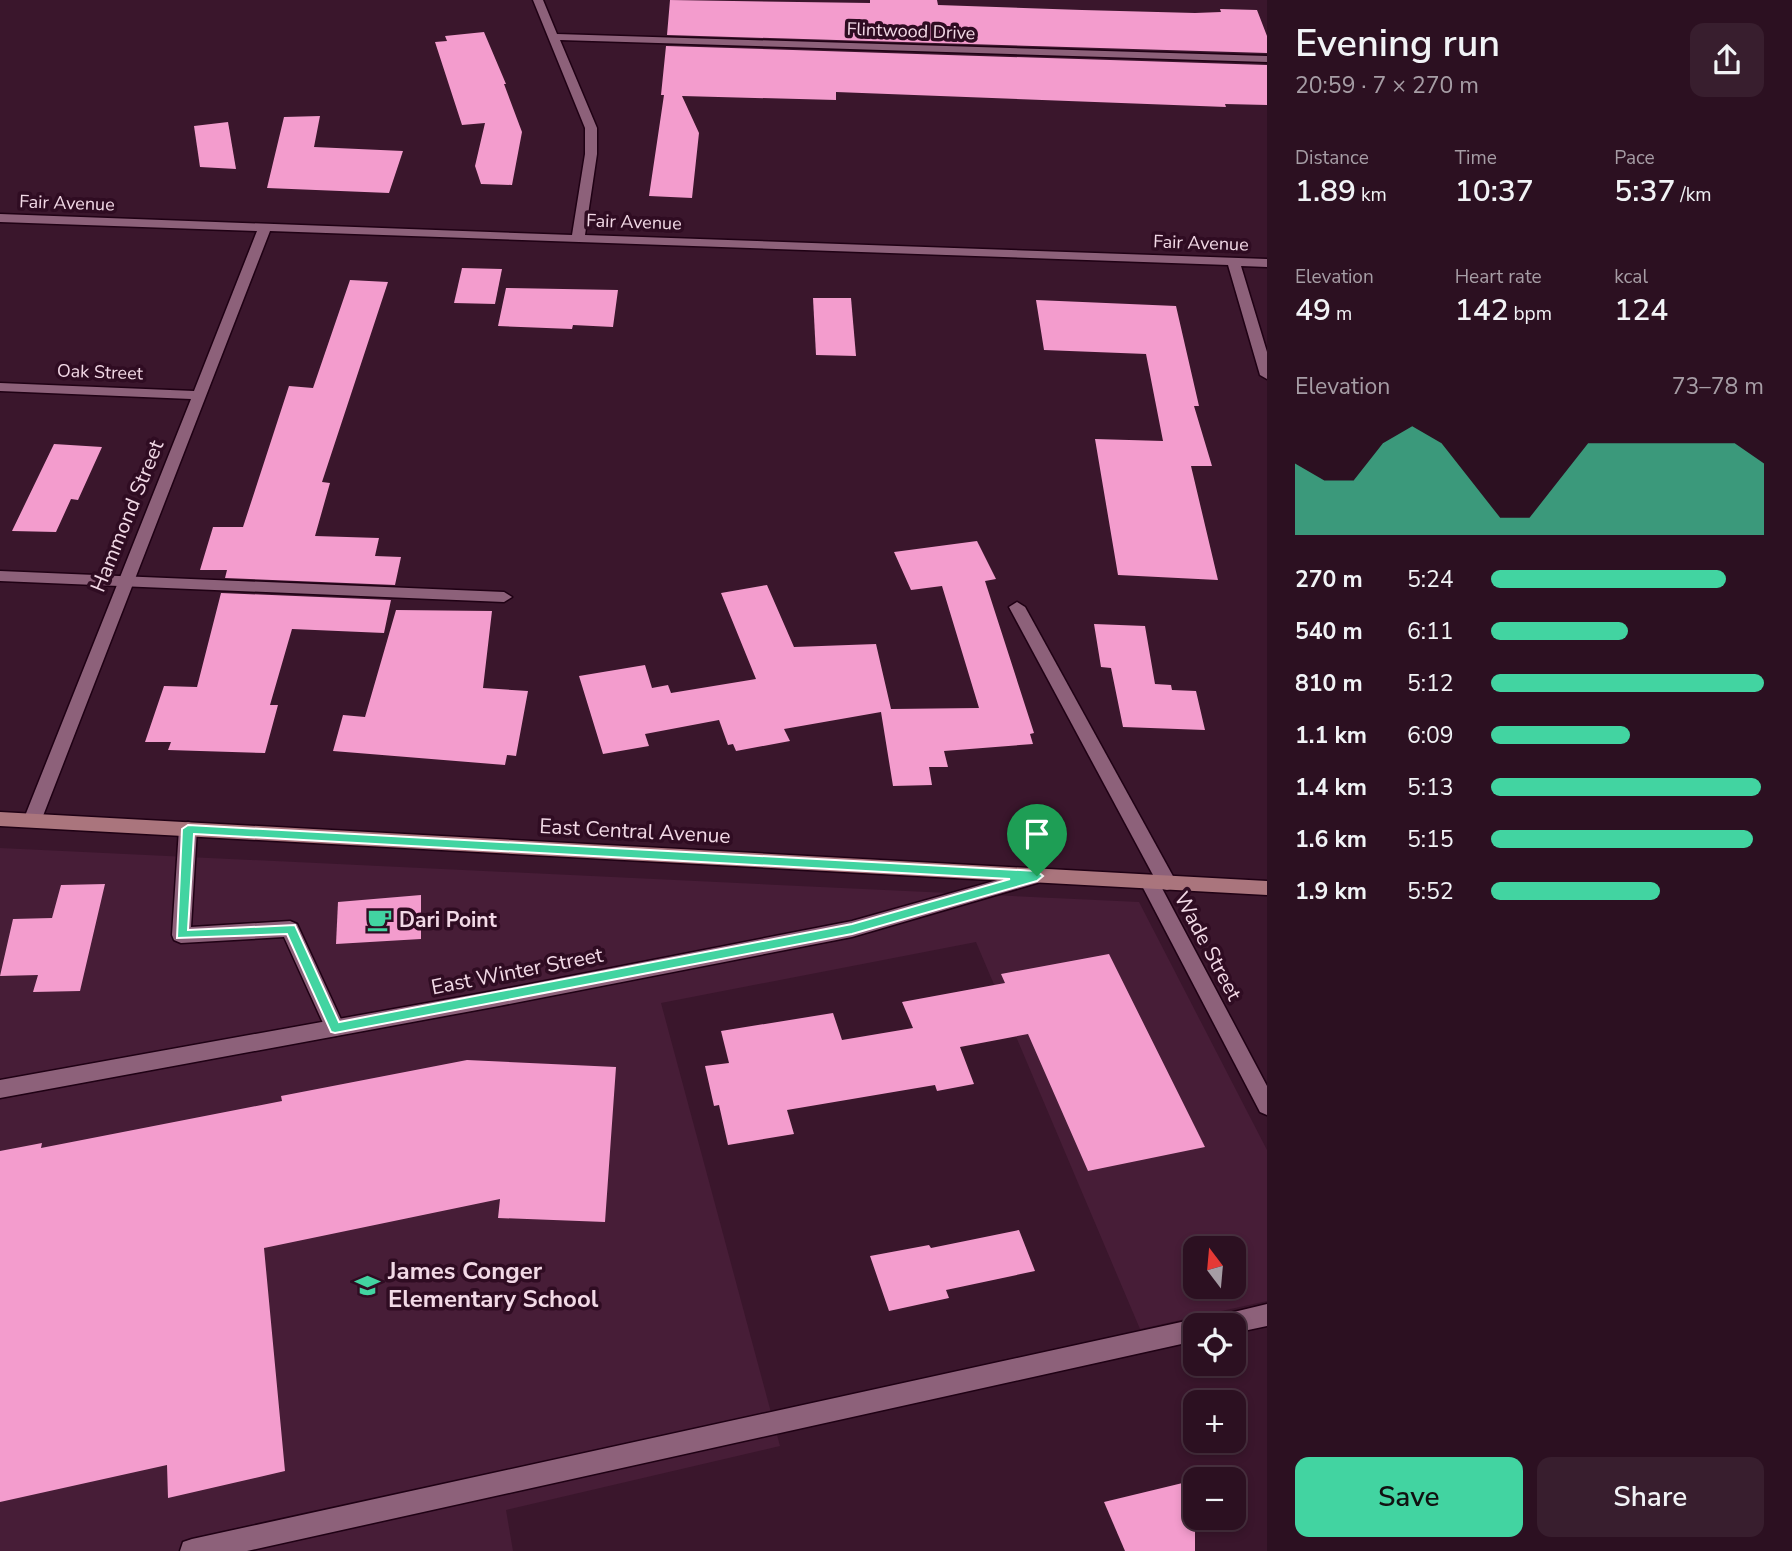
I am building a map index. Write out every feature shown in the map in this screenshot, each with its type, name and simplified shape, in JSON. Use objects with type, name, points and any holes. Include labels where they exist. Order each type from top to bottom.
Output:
[{"type":"main road","name":"East Central Avenue","points":[[0,819],[1267,888]]},
{"type":"street","points":[[538,0],[591,128],[592,154],[578,237]]},
{"type":"street","name":"Flintwood Drive","points":[[553,37],[1267,59]]},
{"type":"street","name":"Fair Avenue","points":[[0,218],[1267,263]]},
{"type":"street","name":"Hammond Street","points":[[32,821],[265,227]]},
{"type":"street","points":[[1233,262],[1267,375]]},
{"type":"street","name":"Oak Street","points":[[0,387],[198,395]]},
{"type":"street","points":[[0,576],[504,597]]},
{"type":"street","name":"Wade Street","points":[[1017,607],[1158,883],[1267,1106]]},
{"type":"street","points":[[188,829],[181,935],[290,929],[335,1028]]},
{"type":"street","name":"East Winter Street","points":[[0,1089],[852,929],[1037,876]]},
{"type":"street","points":[[1246,1320],[1267,1315]]},
{"type":"street","points":[[192,1551],[1183,1333]]},
{"type":"shaded area","points":[[0,848],[1139,902],[1267,1150],[1267,1301],[1213,1313],[1183,1313],[1183,1320],[1140,1329],[976,942],[661,1003],[780,1446],[506,1510],[513,1551],[0,1551]]},
{"type":"building","points":[[670,0],[870,3],[870,0],[937,0],[938,5],[1082,10],[1195,13],[1221,12],[1220,9],[1257,10],[1267,36],[1267,53],[667,35]]},
{"type":"building","points":[[484,32],[522,132],[512,185],[481,184],[475,166],[485,123],[462,125],[435,42],[447,41],[445,36]]},
{"type":"building","points":[[666,46],[1267,65],[1267,105],[1225,104],[1226,107],[836,92],[836,100],[682,96],[699,133],[692,198],[649,196],[664,95],[661,95]]},
{"type":"building","points":[[320,116],[314,147],[403,151],[389,193],[267,188],[284,117]]},
{"type":"building","points":[[228,122],[236,169],[200,167],[194,126]]},
{"type":"building","points":[[462,268],[502,269],[495,304],[454,303]]},
{"type":"building","points":[[350,280],[388,282],[322,482],[330,483],[315,536],[379,538],[375,556],[401,557],[395,585],[225,578],[227,570],[200,570],[213,527],[243,527],[289,386],[313,388]]},
{"type":"building","points":[[506,288],[618,290],[613,327],[573,325],[572,329],[498,326]]},
{"type":"building","points":[[813,298],[851,298],[856,356],[816,355]]},
{"type":"building","points":[[1036,300],[1176,306],[1199,406],[1194,406],[1212,466],[1191,466],[1218,580],[1118,575],[1095,439],[1163,441],[1146,354],[1044,350]]},
{"type":"building","points":[[54,444],[102,447],[78,500],[71,499],[56,532],[12,531]]},
{"type":"building","points":[[977,541],[996,579],[985,581],[1034,733],[1030,734],[1033,744],[944,751],[948,767],[929,767],[932,785],[893,786],[881,712],[784,729],[790,741],[736,751],[733,744],[728,745],[719,720],[645,734],[649,746],[603,754],[579,676],[645,665],[652,688],[668,685],[671,693],[756,679],[721,593],[767,585],[794,647],[876,644],[891,709],[979,708],[942,586],[911,590],[894,552]]},
{"type":"building","points":[[221,593],[391,600],[384,633],[292,629],[270,705],[278,705],[265,753],[168,750],[171,742],[145,742],[164,686],[197,687]]},
{"type":"building","points":[[396,610],[492,611],[483,688],[528,691],[516,756],[507,755],[505,765],[333,751],[343,715],[365,717]]},
{"type":"building","points":[[1094,624],[1145,626],[1155,684],[1171,685],[1172,690],[1196,691],[1205,730],[1123,727],[1111,668],[1101,667]]},
{"type":"building","points":[[105,884],[80,991],[33,992],[38,975],[0,976],[13,919],[52,918],[61,885]]},
{"type":"building","name":"Dari Point","points":[[421,895],[421,939],[336,944],[338,902]]},
{"type":"building","points":[[1109,954],[1205,1147],[1088,1171],[1028,1034],[960,1047],[974,1084],[937,1091],[935,1085],[787,1110],[794,1134],[728,1145],[719,1105],[714,1106],[705,1066],[729,1063],[721,1031],[833,1013],[842,1040],[913,1028],[902,1002],[1005,983],[1001,974]]},
{"type":"building","points":[[467,1060],[616,1067],[605,1222],[498,1218],[500,1199],[264,1248],[285,1471],[168,1498],[167,1465],[0,1502],[0,1151],[42,1143],[41,1148],[282,1101],[281,1096]]},
{"type":"building","points":[[1019,1230],[1035,1271],[946,1290],[949,1298],[889,1311],[870,1256],[929,1245],[931,1248]]},
{"type":"building","points":[[1183,1483],[1183,1530],[1195,1530],[1195,1551],[1125,1551],[1104,1502]]},
{"type":"place","name":"Dari Point","points":[[379,920]]},
{"type":"place","name":"James Conger Elementary School","points":[[368,1285]]},
{"type":"route","points":[[188,829],[1037,876],[852,929],[335,1028],[290,929],[181,935],[188,829]]}]
